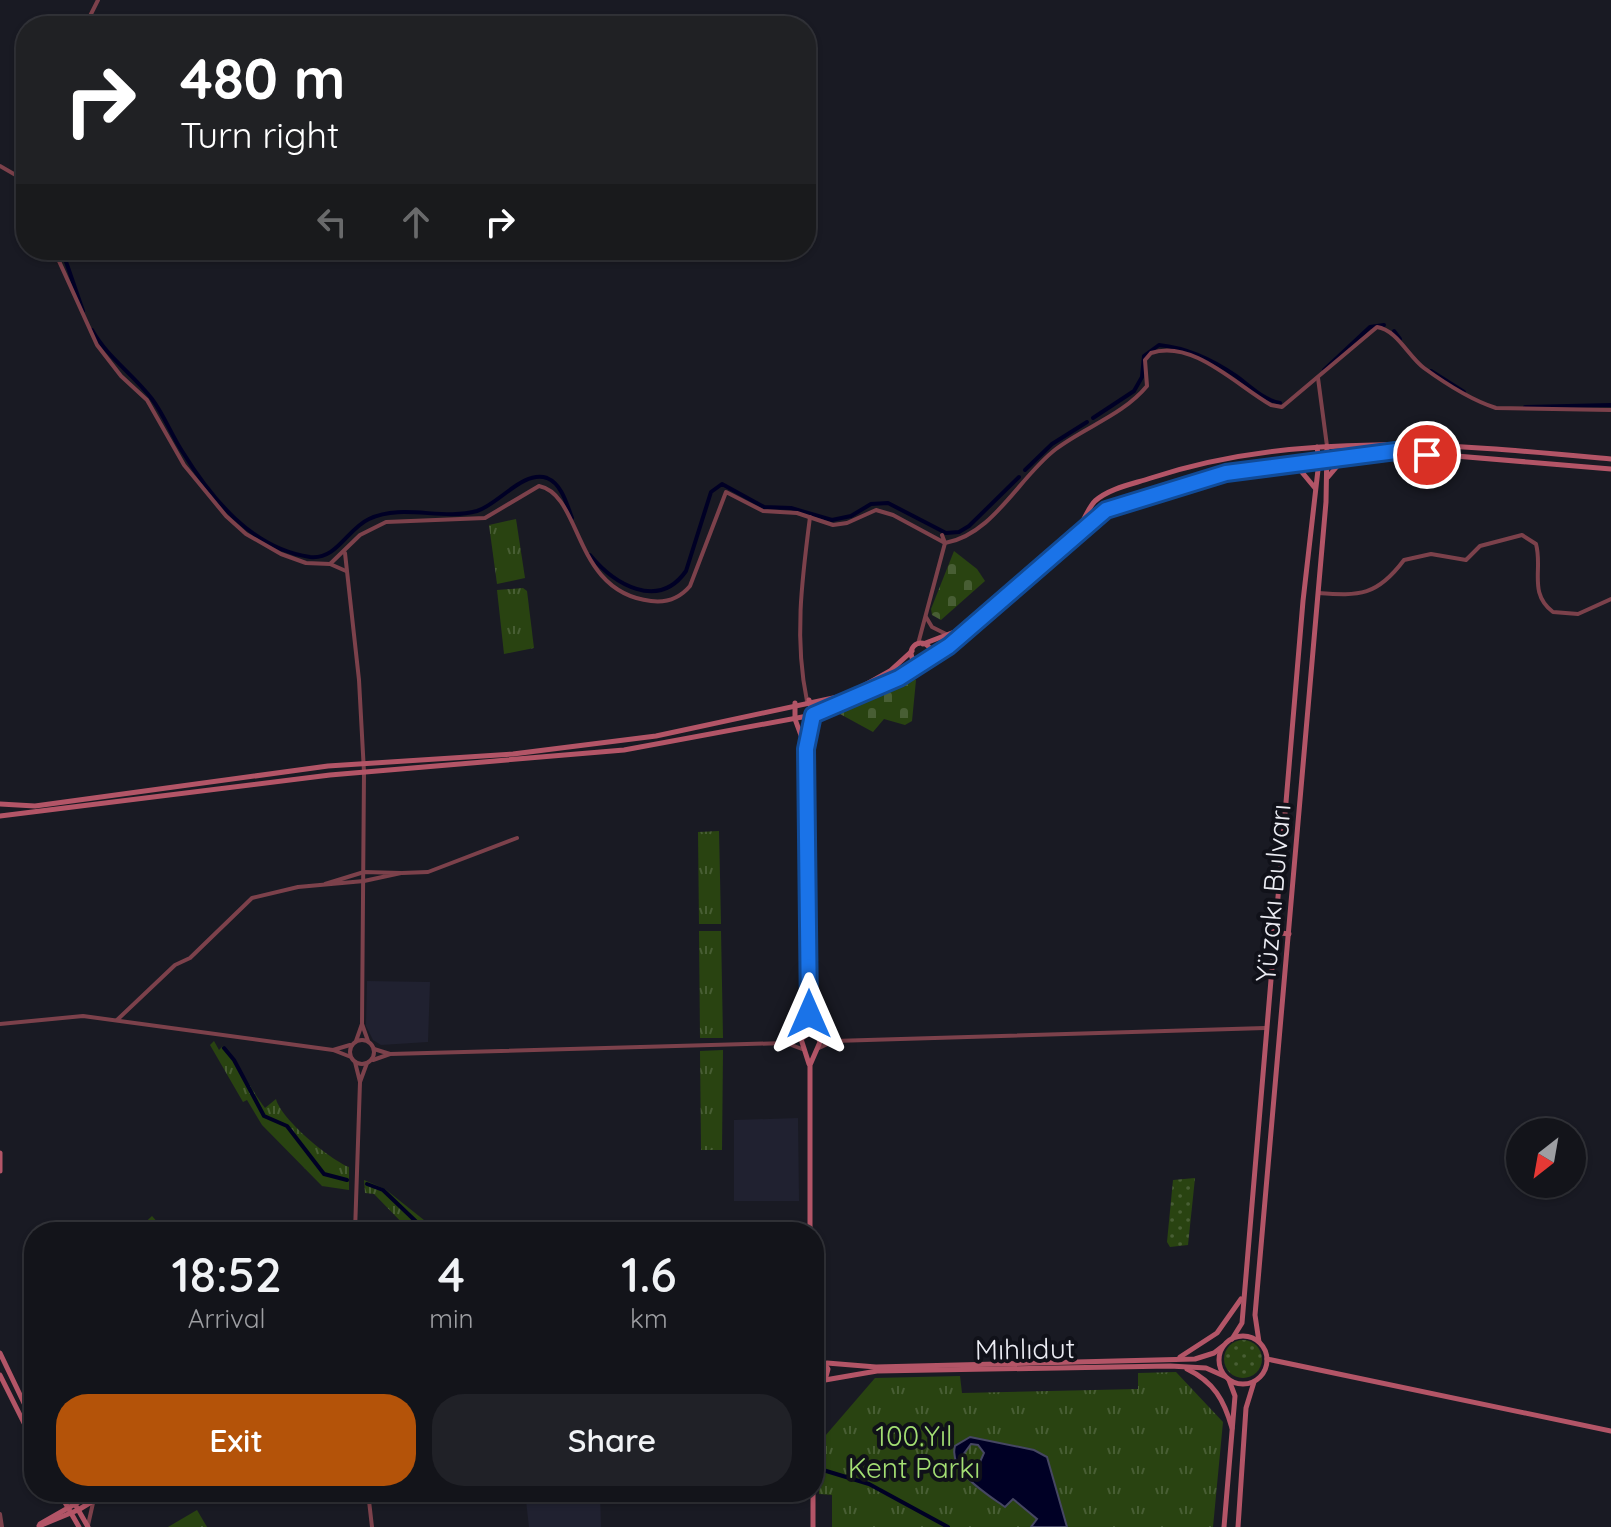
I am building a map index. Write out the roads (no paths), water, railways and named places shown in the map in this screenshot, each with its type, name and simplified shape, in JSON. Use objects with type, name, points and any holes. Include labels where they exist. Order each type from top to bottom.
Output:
[{"type":"main road","points":[[1076,533],[1094,502],[1111,491],[1201,465],[1317,447],[1420,444],[1611,459]]},
{"type":"main road","name":"Yüzakı Bulvarı","points":[[1259,1342],[1255,1315],[1318,593],[1327,446]]},
{"type":"main road","name":"Yüzakı Bulvarı","points":[[1232,1339],[1242,1323],[1273,932],[1319,461],[1317,447]]},
{"type":"main road","points":[[0,816],[364,772],[624,750],[813,715],[877,689],[929,659],[1106,510],[1207,477],[1396,451],[1611,469]]},
{"type":"main road","points":[[1327,477],[1344,458]]},
{"type":"main road","points":[[1295,465],[1316,490]]},
{"type":"main road","points":[[0,804],[48,805],[362,764],[606,744],[755,715],[795,703],[829,699],[856,691],[890,671],[921,644],[970,626]]},
{"type":"main road","points":[[921,644],[930,650],[929,659]]},
{"type":"main road","points":[[912,651],[913,658],[921,662]]},
{"type":"main road","points":[[808,700],[813,715],[806,749],[809,1014],[804,1050],[810,1065],[810,1222]]},
{"type":"main road","points":[[795,703],[795,719],[806,749]]},
{"type":"main road","points":[[1273,932],[1289,934]]},
{"type":"main road","points":[[809,1014],[817,1035],[817,1050],[810,1065]]},
{"type":"main road","points":[[804,1035],[817,1035]]},
{"type":"main road","points":[[804,1050],[817,1050]]},
{"type":"main road","points":[[0,1153],[0,1171]]},
{"type":"main road","points":[[1175,1359],[1201,1347],[1217,1333],[1244,1295]]},
{"type":"main road","points":[[1224,1527],[1235,1396],[1218,1361],[1223,1346],[1232,1339],[1244,1336],[1259,1342],[1267,1359],[1264,1371],[1254,1382],[1246,1408],[1238,1527]]},
{"type":"main road","name":"Mıhlıdut","points":[[827,1363],[865,1367],[1175,1359],[1205,1357],[1223,1346]]},
{"type":"main road","points":[[0,1353],[24,1403]]},
{"type":"main road","points":[[1267,1359],[1611,1431]]},
{"type":"main road","points":[[824,1360],[827,1363],[825,1380]]},
{"type":"main road","points":[[1182,1367],[1204,1379],[1222,1398],[1233,1432]]},
{"type":"main road","name":"Mıhlıdut","points":[[825,1380],[877,1371],[1182,1367],[1206,1368],[1226,1378]]},
{"type":"main road","points":[[0,1375],[24,1423]]},
{"type":"main road","points":[[1226,1378],[1238,1384],[1254,1382]]},
{"type":"main road","points":[[65,1502],[79,1527]]},
{"type":"main road","points":[[73,1502],[88,1527]]},
{"type":"main road","points":[[76,1507],[83,1502]]},
{"type":"main road","points":[[38,1526],[89,1502]]},
{"type":"main road","points":[[813,1502],[813,1527]]},
{"type":"street","points":[[59,260],[97,345],[147,400],[184,465],[226,516],[246,534],[281,554],[306,563],[330,564],[346,571]]},
{"type":"street","points":[[330,564],[345,553],[360,535],[386,522],[485,518],[539,486],[553,491],[561,499],[584,553],[616,590],[657,602],[679,597],[690,586],[723,493],[731,493],[763,511],[810,517],[833,525],[847,523],[876,510],[893,515],[945,543],[970,536],[1055,450],[1136,399],[1147,386],[1145,360],[1151,353],[1170,351],[1199,360],[1271,405],[1282,407],[1377,327],[1388,330],[1422,367],[1479,403],[1496,408],[1611,410]]},
{"type":"street","points":[[1318,378],[1327,446]]},
{"type":"street","points":[[808,700],[801,659],[799,598],[810,517]]},
{"type":"street","points":[[921,644],[925,615],[945,543],[942,535]]},
{"type":"street","points":[[1318,593],[1360,596],[1395,572],[1404,560],[1431,554],[1466,560],[1480,546],[1522,535],[1536,544],[1536,580],[1540,597],[1553,612],[1578,614],[1611,599]]},
{"type":"street","points":[[345,553],[359,680],[364,772],[362,1024],[373,1049],[390,1054],[786,1043],[804,1035]]},
{"type":"street","points":[[925,615],[932,627],[950,635]]},
{"type":"street","points":[[117,1020],[175,965],[190,958],[252,898],[325,884],[364,872],[428,872],[517,838]]},
{"type":"street","points":[[325,884],[364,881],[401,873]]},
{"type":"street","points":[[0,1024],[83,1016],[333,1050],[353,1060],[368,1062],[390,1054]]},
{"type":"street","points":[[355,1222],[360,1082],[353,1060],[354,1043],[362,1024]]},
{"type":"street","points":[[817,1035],[834,1041],[1265,1028]]},
{"type":"street","points":[[817,1050],[834,1041]]},
{"type":"street","points":[[333,1050],[354,1043],[369,1043]]},
{"type":"street","points":[[786,1043],[804,1050]]},
{"type":"street","points":[[360,1082],[373,1049]]},
{"type":"street","points":[[88,1527],[88,1514],[93,1502]]},
{"type":"street","points":[[369,1502],[372,1527]]},
{"type":"street","points":[[0,1514],[2,1527]]},
{"type":"water","points":[[970,1437],[1034,1450],[1047,1457],[1067,1527],[1031,1527],[1037,1519],[1013,1499],[1005,1507],[963,1473],[954,1455],[955,1446]],"holes":[[[971,1444],[978,1445],[984,1453],[980,1462],[974,1465],[965,1461],[963,1455]]]},
{"type":"waterway","points":[[65,260],[83,311]]},
{"type":"waterway","points":[[1324,370],[1370,327],[1384,325]]},
{"type":"waterway","points":[[92,330],[105,349],[152,399],[193,469],[220,503],[252,532],[289,552],[310,557],[328,554],[361,524],[382,514],[464,514],[477,511],[520,483],[538,477],[547,478],[557,485],[572,518]]},
{"type":"waterway","points":[[1394,331],[1400,339]]},
{"type":"waterway","points":[[1093,418],[1134,391],[1142,377],[1144,356],[1159,345],[1209,360],[1262,396],[1280,403]]},
{"type":"waterway","points":[[1431,371],[1464,392]]},
{"type":"waterway","points":[[1525,407],[1611,405]]},
{"type":"waterway","points":[[1025,470],[1052,444],[1087,422]]},
{"type":"waterway","points":[[590,555],[611,575],[636,589],[663,589],[675,583],[686,571],[711,492],[722,484],[764,507],[791,508],[832,520],[851,516],[871,504],[888,503],[946,533],[959,532],[969,526],[1019,477]]},
{"type":"waterway","points":[[224,1048],[234,1060],[264,1116],[287,1126],[324,1174],[347,1180]]},
{"type":"waterway","points":[[367,1184],[383,1190],[417,1222]]},
{"type":"waterway","points":[[824,1470],[869,1484],[948,1527]]},
{"type":"park label","name":"100.Yıl Kent Parkı","points":[[914,1452]]}]
